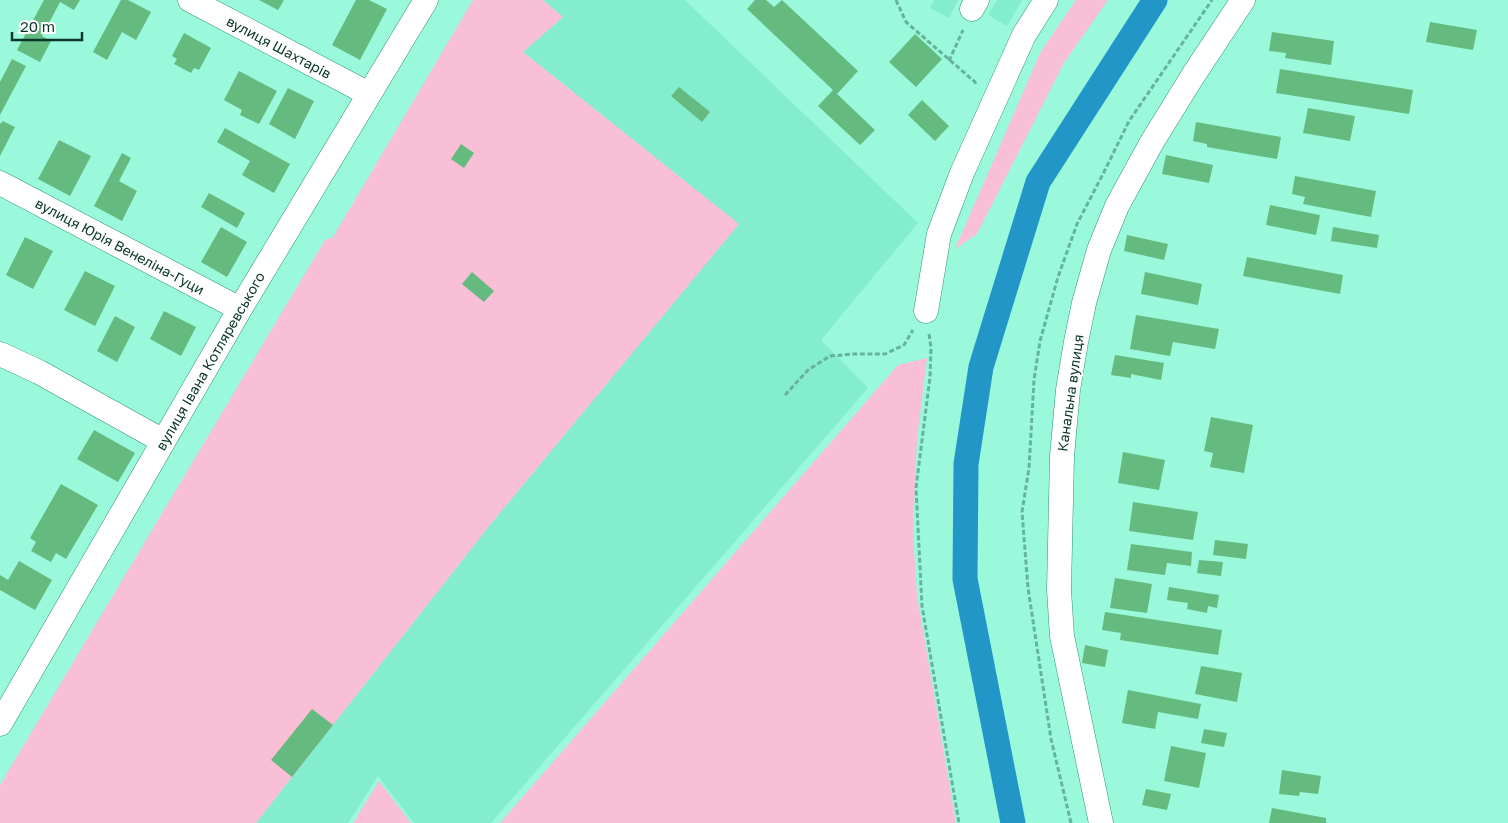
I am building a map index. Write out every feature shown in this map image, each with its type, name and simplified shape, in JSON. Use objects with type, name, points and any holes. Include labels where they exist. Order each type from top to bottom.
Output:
[{"type":"street","name":"вулиця Шахтарів","points":[[190,0],[369,94]]},
{"type":"street","name":"вулиця Івана Котляревського","points":[[0,724],[240,309],[426,0]]},
{"type":"street","points":[[926,311],[939,234],[962,173],[1024,35],[1046,0]]},
{"type":"street","name":"Канальна вулиця","points":[[1101,823],[1062,636],[1059,590],[1062,456],[1068,390],[1084,303],[1099,250],[1117,206],[1152,142],[1243,0]]},
{"type":"street","name":"вулиця Юрія Венеліна-Гуци","points":[[0,183],[240,309]]},
{"type":"street","points":[[0,354],[39,372],[163,442]]},
{"type":"path","points":[[896,0],[906,22],[975,82],[990,111]]},
{"type":"path","points":[[950,60],[975,4]]},
{"type":"path","points":[[785,395],[808,370],[830,356],[885,354],[904,345],[926,311]]},
{"type":"path","points":[[926,311],[931,348],[930,377],[916,488],[922,606],[959,823]]},
{"type":"shaded area","points":[[473,0],[543,0],[563,17],[523,52],[739,224],[490,525],[256,823],[0,823],[0,785],[325,240],[333,237]]},
{"type":"shaded area","points":[[543,0],[685,0],[918,223],[821,340],[868,388],[491,823],[414,823],[378,776],[348,823],[256,823],[490,525],[738,224],[523,52],[563,17]]},
{"type":"shaded area","points":[[934,0],[958,0],[949,18],[930,8]]},
{"type":"shaded area","points":[[997,0],[1022,0],[1007,26],[988,15]]},
{"type":"shaded area","points":[[1076,0],[1108,0],[1064,63],[977,234],[955,249],[1041,51]]},
{"type":"shaded area","points":[[927,358],[917,440],[913,532],[917,595],[956,823],[500,823],[898,365]]},
{"type":"shaded area","points":[[379,781],[411,823],[353,823]]},
{"type":"building","points":[[44,0],[80,0],[74,10],[60,2],[42,36],[51,41],[40,62],[17,50]]},
{"type":"building","points":[[121,0],[128,0],[151,12],[136,40],[122,32],[107,60],[93,52]]},
{"type":"building","points":[[259,0],[284,0],[278,10]]},
{"type":"building","points":[[356,0],[369,0],[387,9],[360,60],[332,45]]},
{"type":"building","points":[[755,0],[766,0],[774,7],[782,0],[858,71],[837,94],[875,130],[860,145],[818,106],[833,90],[747,9]]},
{"type":"building","points":[[1430,22],[1477,30],[1473,50],[1426,42]]},
{"type":"building","points":[[1272,32],[1334,41],[1331,65],[1285,58],[1286,53],[1269,51]]},
{"type":"building","points":[[184,33],[211,48],[199,70],[194,68],[191,73],[174,64],[177,59],[172,56]]},
{"type":"building","points":[[915,34],[942,59],[916,87],[889,62]]},
{"type":"building","points":[[12,59],[26,66],[0,115],[0,82]]},
{"type":"building","points":[[1280,69],[1413,90],[1409,114],[1276,93]]},
{"type":"building","points":[[239,71],[277,91],[259,124],[240,115],[242,110],[224,100]]},
{"type":"building","points":[[679,87],[710,112],[702,122],[671,96]]},
{"type":"building","points":[[288,88],[314,101],[295,139],[269,124]]},
{"type":"building","points":[[922,100],[949,126],[935,141],[908,115]]},
{"type":"building","points":[[1308,108],[1355,116],[1350,141],[1303,133]]},
{"type":"building","points":[[3,121],[15,127],[0,156],[0,124]]},
{"type":"building","points":[[1196,122],[1281,137],[1277,159],[1207,147],[1207,144],[1193,141]]},
{"type":"building","points":[[225,128],[290,164],[274,193],[242,175],[250,161],[217,142]]},
{"type":"building","points":[[59,140],[91,156],[70,196],[38,179]]},
{"type":"building","points":[[461,144],[474,153],[464,168],[451,159]]},
{"type":"building","points":[[122,153],[131,158],[119,181],[137,191],[122,221],[94,206]]},
{"type":"building","points":[[1166,155],[1213,165],[1209,183],[1162,174]]},
{"type":"building","points":[[1295,176],[1376,191],[1371,217],[1303,204],[1305,197],[1292,194]]},
{"type":"building","points":[[209,193],[245,213],[237,228],[201,207]]},
{"type":"building","points":[[1270,205],[1320,215],[1316,235],[1266,225]]},
{"type":"building","points":[[221,227],[247,242],[227,277],[201,262]]},
{"type":"building","points":[[1333,227],[1379,235],[1377,248],[1331,241]]},
{"type":"building","points":[[1127,235],[1168,244],[1164,260],[1124,251]]},
{"type":"building","points":[[25,237],[53,251],[33,289],[6,275]]},
{"type":"building","points":[[1247,257],[1343,275],[1340,294],[1243,276]]},
{"type":"building","points":[[85,271],[115,286],[95,326],[64,310]]},
{"type":"building","points":[[472,272],[494,291],[484,302],[462,284]]},
{"type":"building","points":[[1145,272],[1202,284],[1198,305],[1141,294]]},
{"type":"building","points":[[164,311],[196,327],[181,356],[150,339]]},
{"type":"building","points":[[1136,315],[1219,329],[1215,349],[1173,342],[1170,356],[1130,349]]},
{"type":"building","points":[[115,316],[135,327],[117,362],[97,351]]},
{"type":"building","points":[[1115,355],[1164,363],[1161,380],[1131,374],[1131,378],[1111,375]]},
{"type":"building","points":[[1211,417],[1253,425],[1244,473],[1210,467],[1213,453],[1204,451]]},
{"type":"building","points":[[94,430],[135,453],[118,482],[77,459]]},
{"type":"building","points":[[1123,452],[1165,460],[1159,490],[1118,483]]},
{"type":"building","points":[[61,484],[98,505],[66,559],[56,553],[51,562],[31,551],[36,542],[30,538]]},
{"type":"building","points":[[1133,502],[1198,512],[1193,540],[1129,531]]},
{"type":"building","points":[[1215,540],[1248,544],[1246,559],[1213,555]]},
{"type":"building","points":[[1131,544],[1192,552],[1191,566],[1167,563],[1165,575],[1127,570]]},
{"type":"building","points":[[1199,560],[1223,562],[1221,576],[1197,573]]},
{"type":"building","points":[[19,561],[52,580],[35,610],[0,590],[0,575],[8,580]]},
{"type":"building","points":[[1115,578],[1152,584],[1147,613],[1110,608]]},
{"type":"building","points":[[1169,587],[1219,595],[1217,608],[1208,606],[1207,613],[1187,609],[1188,603],[1167,600]]},
{"type":"building","points":[[1105,612],[1222,630],[1218,655],[1120,640],[1121,633],[1102,630]]},
{"type":"building","points":[[1085,645],[1108,650],[1105,667],[1082,663]]},
{"type":"building","points":[[1201,666],[1242,673],[1237,702],[1195,694]]},
{"type":"building","points":[[1128,690],[1201,704],[1198,719],[1158,712],[1155,729],[1122,723]]},
{"type":"building","points":[[312,709],[333,725],[292,777],[271,760]]},
{"type":"building","points":[[1204,729],[1227,733],[1224,747],[1201,743]]},
{"type":"building","points":[[1171,746],[1206,753],[1199,788],[1164,781]]},
{"type":"building","points":[[1282,770],[1321,776],[1318,794],[1300,792],[1299,796],[1279,794]]},
{"type":"building","points":[[1146,789],[1171,794],[1167,810],[1142,805]]},
{"type":"building","points":[[1272,808],[1326,818],[1326,823],[1269,823]]},
{"type":"waterway","points":[[1013,823],[965,579],[966,464],[981,367],[1038,182],[1155,0]]}]
